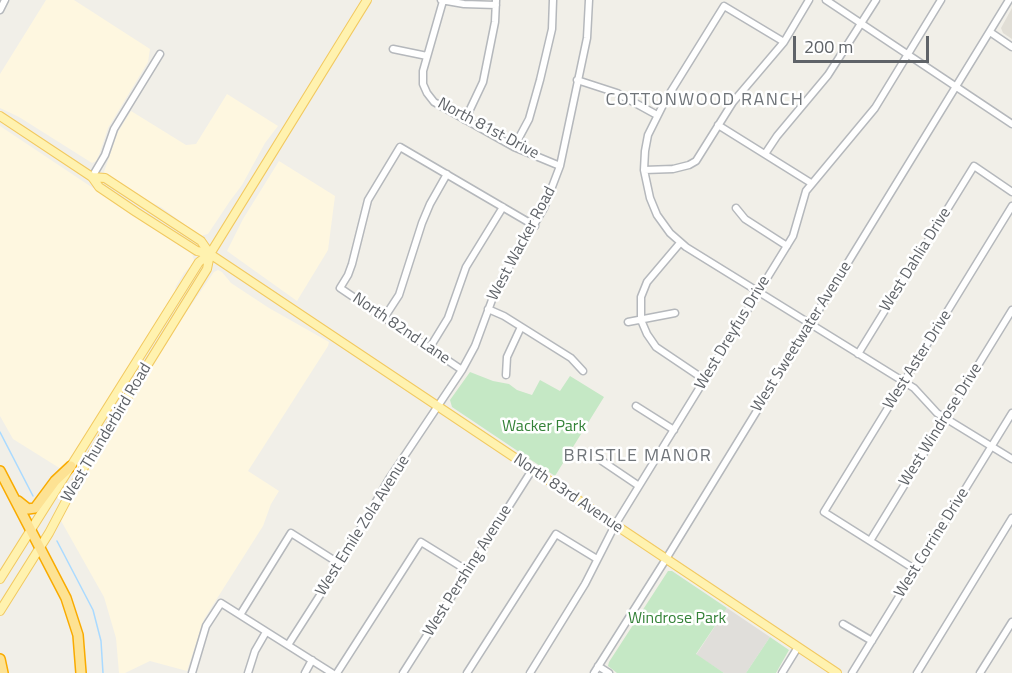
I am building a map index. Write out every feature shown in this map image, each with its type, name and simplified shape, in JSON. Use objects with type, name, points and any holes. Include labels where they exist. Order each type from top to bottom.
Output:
[{"type":"highway","points":[[15,499],[28,509],[35,508],[55,480],[71,466]]},
{"type":"highway","points":[[0,471],[66,598],[78,635],[81,673]]},
{"type":"highway","points":[[0,658],[3,673]]},
{"type":"main road","name":"West Thunderbird Road","points":[[0,611],[40,547],[83,469],[207,269],[210,254],[367,0]]},
{"type":"main road","name":"North 83rd Avenue","points":[[0,116],[92,177],[105,178],[184,229],[201,241],[210,254],[837,673]]},
{"type":"main road","name":"West Thunderbird Road","points":[[0,579],[199,262],[210,254]]},
{"type":"street","points":[[0,10],[5,0]]},
{"type":"street","points":[[393,49],[427,56],[442,0],[464,4],[496,3],[495,22],[483,82],[465,120]]},
{"type":"street","points":[[514,147],[529,120],[540,80],[552,29],[553,0]]},
{"type":"street","name":"West Wacker Road","points":[[438,407],[475,346],[500,282],[535,226],[551,192],[560,166],[587,38],[588,0]]},
{"type":"street","points":[[644,170],[673,169],[696,161],[733,102],[784,42],[809,0]]},
{"type":"street","points":[[826,0],[1012,123]]},
{"type":"street","points":[[765,154],[777,136],[825,80],[876,0]]},
{"type":"street","name":"West Dreyfus Drive","points":[[530,673],[585,584],[615,525],[787,246],[811,183],[874,108],[941,0]]},
{"type":"street","name":"West Sweetwater Avenue","points":[[594,673],[1009,0]]},
{"type":"street","points":[[784,42],[724,6],[657,115],[646,143],[644,170],[647,189],[662,224],[680,243],[904,382],[921,394],[937,413],[1012,459]]},
{"type":"street","points":[[990,32],[1012,47]]},
{"type":"street","points":[[92,177],[105,155],[114,129],[160,54]]},
{"type":"street","name":"North 81st Drive","points":[[427,56],[423,71],[423,84],[434,102],[514,147],[560,166]]},
{"type":"street","points":[[577,80],[606,89],[657,115]]},
{"type":"street","points":[[718,125],[811,183]]},
{"type":"street","name":"North 82nd Lane","points":[[447,174],[400,147],[368,200],[352,264],[340,288],[462,370]]},
{"type":"street","name":"West Dahlia Drive","points":[[858,354],[974,166],[1012,192]]},
{"type":"street","points":[[384,318],[399,295],[422,223],[447,174],[535,226]]},
{"type":"street","name":"West Aster Drive","points":[[870,541],[824,512],[1012,206]]},
{"type":"street","points":[[429,349],[448,318],[466,267],[503,207]]},
{"type":"street","points":[[736,208],[745,219],[787,246]]},
{"type":"street","points":[[680,243],[647,282],[641,297],[641,320],[656,347],[705,380]]},
{"type":"street","points":[[488,309],[571,358],[583,371]]},
{"type":"street","name":"West Windrose Drive","points":[[870,541],[1012,310]]},
{"type":"street","points":[[628,322],[675,313]]},
{"type":"street","points":[[506,375],[507,357],[521,327]]},
{"type":"street","points":[[636,406],[674,430]]},
{"type":"street","name":"West Emile Zola Avenue","points":[[288,645],[340,564],[389,479],[438,407]]},
{"type":"street","name":"West Corrine Drive","points":[[852,673],[1012,413]]},
{"type":"street","points":[[602,461],[639,486]]},
{"type":"street","name":"West Pershing Avenue","points":[[403,673],[532,470]]},
{"type":"street","points":[[916,673],[1012,518]]},
{"type":"street","points":[[240,615],[291,533],[340,564]]},
{"type":"street","points":[[467,673],[556,534],[597,559]]},
{"type":"street","points":[[870,541],[916,570]]},
{"type":"street","points":[[337,673],[421,542],[468,571]]},
{"type":"street","points":[[192,673],[206,626],[221,603],[332,673]]},
{"type":"street","points":[[980,673],[1012,622]]},
{"type":"street","points":[[843,624],[872,641]]},
{"type":"street","points":[[248,673],[255,651],[266,632]]},
{"type":"street","points":[[782,673],[798,647]]},
{"type":"street","points":[[305,673],[312,660]]},
{"type":"street","points":[[598,666],[609,673]]},
{"type":"shaded area","points":[[46,0],[74,0],[150,49],[148,62],[108,128],[99,155],[92,163],[19,117],[0,108],[0,74]]},
{"type":"shaded area","points":[[1012,8],[1012,39],[1003,33],[1001,28]]},
{"type":"shaded area","points":[[227,94],[278,126],[265,143],[242,185],[208,234],[200,236],[161,207],[104,172],[118,132],[131,111],[186,145],[196,144]]},
{"type":"shaded area","points":[[0,126],[192,254],[194,260],[67,465],[61,469],[13,439],[0,416]]},
{"type":"shaded area","points":[[279,161],[335,196],[328,250],[297,301],[227,251],[243,219]]},
{"type":"shaded area","points":[[218,270],[231,283],[269,308],[329,342],[248,471],[279,491],[271,504],[263,526],[204,619],[187,671],[150,661],[125,673],[119,673],[116,638],[104,597],[60,519],[90,465],[174,330],[214,272]]},
{"type":"shaded area","points":[[727,608],[770,637],[746,673],[724,673],[696,655]]},
{"type":"green space","name":"Wacker Park","points":[[470,372],[493,381],[509,384],[517,390],[532,395],[540,380],[560,391],[570,376],[604,397],[555,476],[452,407],[450,400]]},
{"type":"green space","name":"Windrose Park","points":[[668,571],[672,571],[727,608],[696,654],[724,673],[617,673],[608,666]]},
{"type":"green space","name":"Windrose Park","points":[[770,637],[789,650],[776,673],[746,673]]},
{"type":"waterway","points":[[0,432],[33,496]]},
{"type":"waterway","points":[[57,541],[93,610],[101,641],[103,673]]},
{"type":"district","name":"COTTONWOOD RANCH","points":[[705,101]]},
{"type":"district","name":"BRISTLE MANOR","points":[[638,457]]}]
